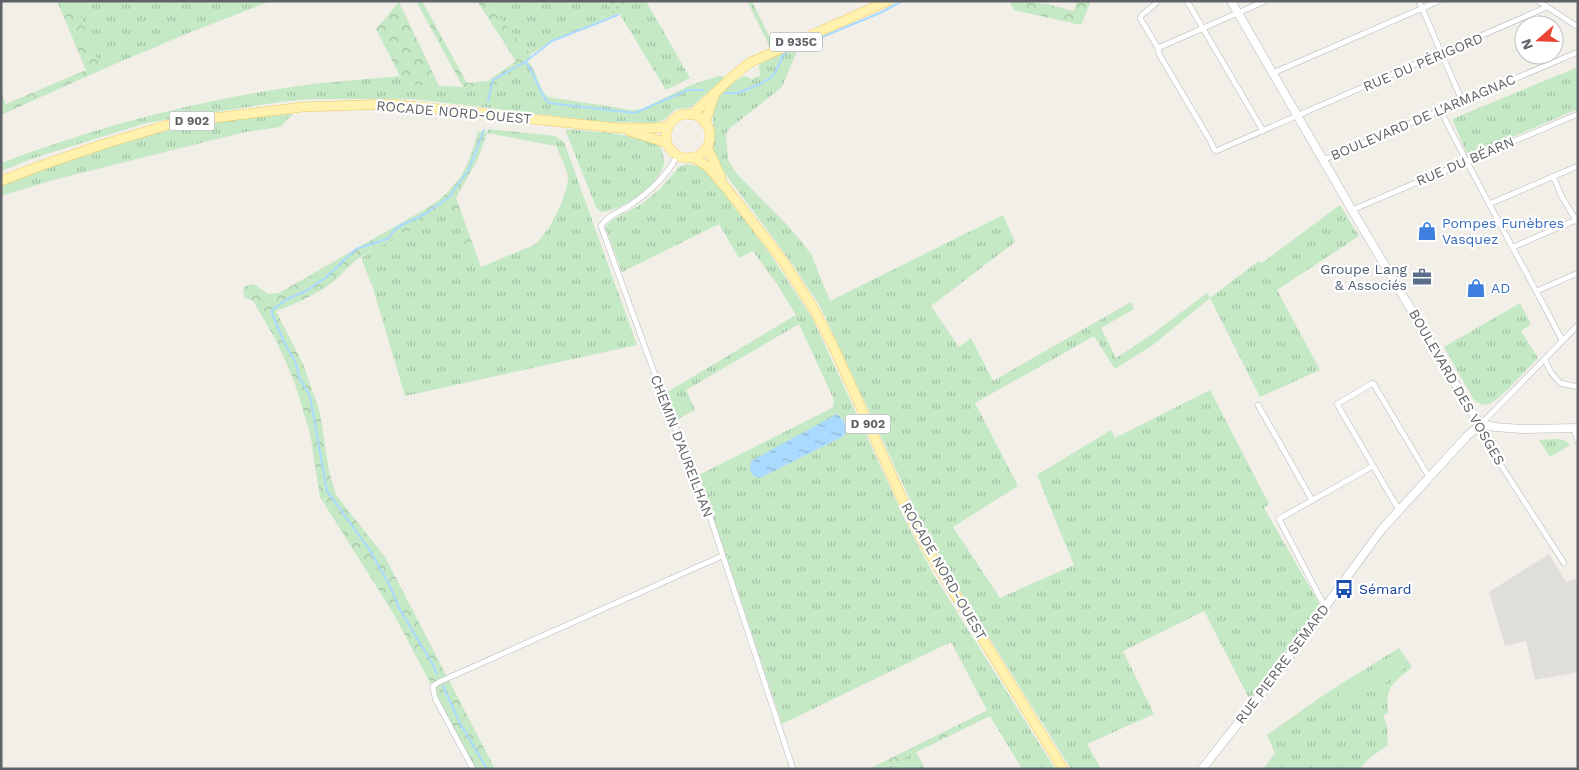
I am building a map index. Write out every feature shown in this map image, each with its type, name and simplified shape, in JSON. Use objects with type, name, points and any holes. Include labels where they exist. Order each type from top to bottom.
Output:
[{"type":"main road","name":"D 935C","points":[[692,115],[749,63],[888,1]]},
{"type":"main road","name":"BOULEVARD DES VOSGES","points":[[1231,1],[1352,210],[1475,417],[1481,424]]},
{"type":"main road","name":"D 935C","points":[[705,124],[714,95]]},
{"type":"main road","name":"ROCADE NORD-OUEST","points":[[1,181],[104,144],[174,123],[303,106],[391,104],[617,128],[668,127]]},
{"type":"main road","points":[[692,115],[702,120],[705,124],[710,135],[707,147],[702,153],[684,158],[677,156],[667,144],[666,132],[668,127],[678,117],[692,115]]},
{"type":"main road","name":"ROCADE NORD-OUEST","points":[[617,128],[667,144]]},
{"type":"main road","name":"ROCADE NORD-OUEST","points":[[707,147],[727,189]]},
{"type":"main road","name":"ROCADE NORD-OUEST","points":[[693,157],[708,167],[727,189],[783,261],[815,311],[835,350],[913,522],[929,552],[1063,769]]},
{"type":"main road","points":[[1481,424],[1522,429],[1576,429]]},
{"type":"main road","name":"RUE PIERRE SEMARD","points":[[1202,769],[1269,684],[1382,529],[1467,436],[1481,424]]},
{"type":"street","points":[[1157,1],[1154,7],[1140,18],[1158,48],[1265,1]]},
{"type":"street","points":[[1187,1],[1263,131]]},
{"type":"street","points":[[1419,1],[1462,101]]},
{"type":"street","points":[[1273,73],[1439,1]]},
{"type":"street","points":[[1538,1],[1578,27]]},
{"type":"street","name":"RUE DU PÉRIGORD","points":[[1158,48],[1159,54],[1216,151],[1547,7]]},
{"type":"street","name":"BOULEVARD DE L'ARMAGNAC","points":[[1323,160],[1578,52]]},
{"type":"street","points":[[1441,111],[1488,204],[1562,340]]},
{"type":"street","name":"RUE DU BÉARN","points":[[1352,210],[1578,114]]},
{"type":"street","name":"CHEMIN D'AUREILHAN","points":[[677,156],[658,184],[630,205],[609,217],[601,226],[666,408],[700,486],[793,769]]},
{"type":"street","points":[[1488,204],[1578,166]]},
{"type":"street","points":[[1513,247],[1577,221],[1562,197],[1553,176]]},
{"type":"street","points":[[1537,291],[1578,273]]},
{"type":"street","points":[[1481,424],[1578,325]]},
{"type":"street","points":[[1545,360],[1550,371],[1560,383],[1578,387]]},
{"type":"street","points":[[1399,510],[1337,404],[1373,383],[1429,477]]},
{"type":"street","points":[[1258,406],[1312,500]]},
{"type":"street","name":"BOULEVARD DES VOSGES","points":[[1481,424],[1486,442],[1564,563]]},
{"type":"street","points":[[1576,429],[1578,442]]},
{"type":"street","points":[[1325,607],[1279,519],[1373,466]]},
{"type":"street","points":[[474,769],[436,700],[434,686],[506,651],[722,556]]},
{"type":"shaded area","points":[[1549,554],[1566,582],[1578,578],[1578,672],[1535,680],[1526,641],[1505,646],[1489,592]]},
{"type":"green space","points":[[57,1],[75,1],[101,70],[1,115],[1,92],[6,104],[86,70]]},
{"type":"green space","points":[[75,1],[271,1],[101,70]]},
{"type":"green space","points":[[416,1],[422,1],[467,83],[488,81],[516,61],[477,1],[488,1],[491,8],[531,54],[525,66],[492,87],[472,90],[463,87]]},
{"type":"green space","points":[[488,1],[606,1],[614,15],[548,43],[531,54],[491,8]]},
{"type":"green space","points":[[606,1],[630,1],[619,13],[614,15]]},
{"type":"green space","points":[[630,1],[646,1],[690,78],[666,90],[619,13]]},
{"type":"green space","points":[[747,1],[752,1],[774,46],[770,47]]},
{"type":"green space","points":[[1017,1],[1047,4],[1073,11],[1076,6],[1075,1],[1091,1],[1081,25],[1014,10],[1010,3]]},
{"type":"green space","points":[[399,2],[439,86],[404,84],[376,29]]},
{"type":"green space","points":[[795,47],[797,51],[782,87],[729,129],[726,134],[728,160],[737,174],[791,229],[811,254],[830,301],[1003,215],[1015,242],[931,306],[959,347],[971,338],[993,381],[1131,302],[1134,309],[1101,328],[1116,358],[1151,335],[1207,293],[1210,298],[1153,345],[1115,369],[1094,336],[975,403],[1018,486],[953,527],[1000,598],[1074,565],[1037,475],[1111,430],[1115,438],[1210,390],[1269,504],[1264,508],[1320,605],[1250,700],[1204,611],[1123,651],[1154,714],[1087,744],[1101,769],[1071,769],[958,588],[922,525],[820,306],[788,258],[712,156],[714,146],[714,110],[721,94],[742,77],[746,76],[751,79],[760,76],[759,66],[761,63]]},
{"type":"green space","points":[[527,61],[534,70],[542,89],[548,97],[631,110],[642,109],[691,85],[719,76],[723,76],[723,79],[690,108],[676,109],[665,119],[656,123],[605,122],[413,99],[311,99],[146,123],[34,158],[1,171],[1,163],[69,139],[138,119],[208,102],[294,87],[400,76],[404,84],[463,87],[472,90],[525,66]]},
{"type":"green space","points":[[1578,67],[1578,109],[1468,156],[1452,119]]},
{"type":"green space","points":[[293,114],[280,127],[245,132],[53,180],[1,196],[1,185],[76,157],[127,141],[217,121]]},
{"type":"green space","points":[[488,129],[555,136],[564,142],[637,345],[405,396],[373,288],[361,258],[438,213],[448,205],[473,266],[481,267],[534,245],[551,224],[567,187],[568,176],[556,146],[487,133]]},
{"type":"green space","points":[[565,129],[629,136],[652,142],[662,149],[664,166],[653,182],[637,197],[618,208],[601,212],[596,207]]},
{"type":"green space","points":[[478,131],[487,133],[478,159],[456,198],[481,267],[473,266],[448,205],[415,228],[356,260],[337,279],[320,290],[299,302],[276,311],[304,366],[320,413],[329,471],[336,495],[385,557],[495,769],[476,769],[393,613],[320,497],[310,433],[294,381],[277,342],[253,301],[244,297],[243,287],[254,284],[268,294],[279,293],[429,207],[449,191],[462,175],[471,155]]},
{"type":"green space","points":[[686,164],[704,167],[766,248],[813,319],[906,522],[935,577],[1055,769],[1022,769],[990,716],[951,642],[782,724],[699,475],[830,409],[833,407],[834,400],[799,324],[686,390],[695,410],[674,421],[664,394],[796,315],[777,284],[753,251],[739,258],[719,224],[622,272],[605,227],[612,220],[640,205],[659,190],[679,167]]},
{"type":"green space","points":[[1340,205],[1359,236],[1277,290],[1320,370],[1260,397],[1210,298],[1259,261],[1262,263]]},
{"type":"green space","points":[[1520,303],[1531,324],[1521,331],[1538,358],[1500,397],[1489,404],[1481,404],[1474,400],[1444,347]]},
{"type":"green space","points":[[1558,439],[1566,441],[1570,445],[1550,457],[1539,440]]},
{"type":"green space","points":[[1399,648],[1412,667],[1391,686],[1389,691],[1388,713],[1383,715],[1387,726],[1388,745],[1371,757],[1361,769],[1263,769],[1275,753],[1267,735],[1328,692]]},
{"type":"green space","points":[[1396,652],[1407,666],[1379,688],[1376,685],[1349,707],[1337,692],[1365,670],[1368,673]]},
{"type":"green space","points":[[988,710],[990,716],[882,769],[869,769]]},
{"type":"green space","points":[[916,752],[925,769],[882,769]]},
{"type":"water","points":[[837,414],[845,424],[844,436],[760,478],[754,476],[751,472],[751,461]]},
{"type":"waterway","points":[[725,93],[738,93],[772,77],[784,53],[882,12],[902,1]]},
{"type":"waterway","points":[[525,62],[552,41],[618,15]]},
{"type":"waterway","points":[[488,101],[493,80],[525,62],[549,103],[635,113],[688,90],[703,90]]},
{"type":"waterway","points":[[437,674],[399,608],[390,586],[369,549],[327,491],[310,396],[300,379],[295,361],[284,342],[271,311],[287,299],[306,291],[325,278],[356,249],[387,239],[398,227],[425,214],[449,197],[469,169],[484,130]]},
{"type":"waterway","points":[[443,686],[460,723],[487,769]]},
{"type":"place","name":"Pompes Funèbres Vasquez","points":[[1427,231]]},
{"type":"place","name":"Groupe Lang & Associés","points":[[1422,277]]},
{"type":"place","name":"AD","points":[[1476,288]]},
{"type":"place","name":"Sémard","points":[[1344,589]]}]
